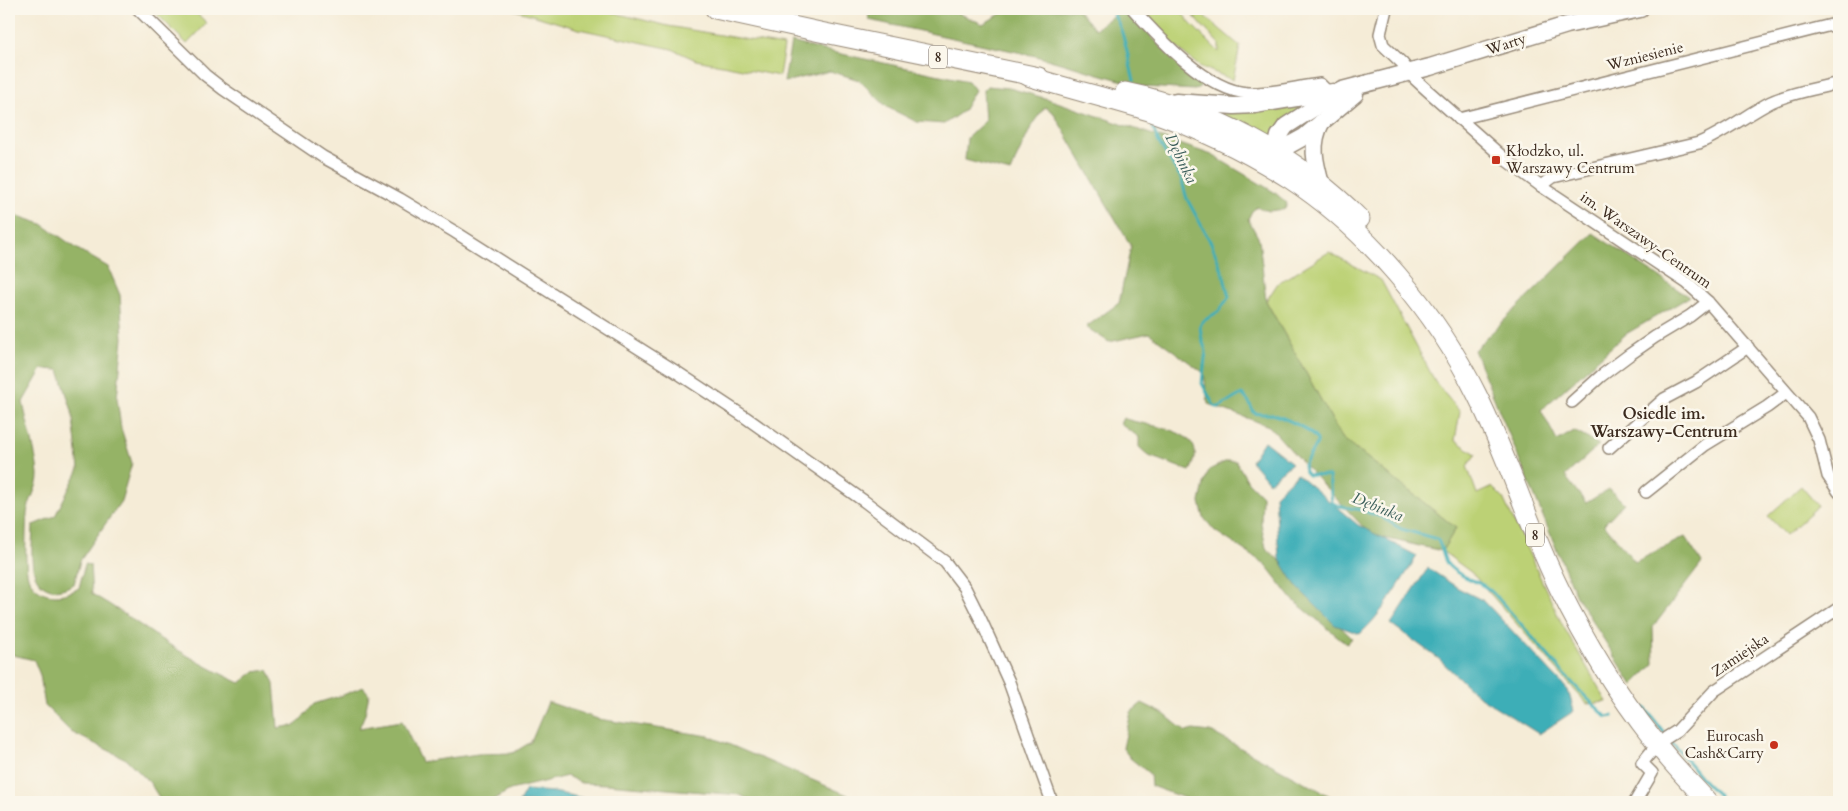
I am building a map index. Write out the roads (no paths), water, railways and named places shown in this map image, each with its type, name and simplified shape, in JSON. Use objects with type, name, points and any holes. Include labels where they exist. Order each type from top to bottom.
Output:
[{"type":"highway","name":"8","points":[[716,9],[1028,76],[1068,89],[1167,103],[1223,125],[1271,159],[1344,221],[1424,302]]},
{"type":"highway","name":"8","points":[[1131,99],[1233,147],[1271,159],[1322,184],[1380,240],[1442,324],[1452,349],[1487,418],[1550,569],[1585,637],[1610,679],[1653,740],[1708,802]]},
{"type":"main road","name":"Warty","points":[[1271,159],[1279,136],[1286,126],[1336,92],[1410,73],[1559,28],[1640,9]]},
{"type":"main road","name":"Warty","points":[[1271,159],[1295,144],[1322,123],[1346,100],[1373,83]]},
{"type":"main road","points":[[1167,103],[1255,106],[1336,92]]},
{"type":"main road","points":[[1322,123],[1316,133],[1314,153],[1322,184]]},
{"type":"street","points":[[138,9],[205,75],[223,89],[323,157],[400,199],[455,232],[682,376],[864,501],[945,562],[965,588],[1009,682],[1052,802]]},
{"type":"street","points":[[1133,9],[1164,43],[1215,83],[1232,90],[1258,93],[1320,84],[1336,92]]},
{"type":"street","name":"im. Warszawy-Centrum","points":[[1386,9],[1380,34],[1383,45],[1459,119],[1506,160],[1541,186],[1687,283],[1708,302],[1808,417],[1819,440],[1828,476],[1839,492]]},
{"type":"street","name":"Wzniesienie","points":[[1459,119],[1839,23]]},
{"type":"street","name":"im. Warszawy-Centrum","points":[[1541,186],[1553,177],[1699,143],[1714,137],[1788,95],[1839,83]]},
{"type":"street","name":"im. Warszawy-Centrum","points":[[1572,402],[1601,376],[1629,355],[1690,316],[1708,302]]},
{"type":"street","points":[[1608,448],[1664,399],[1696,382],[1748,347]]},
{"type":"street","points":[[1646,492],[1705,445],[1786,393]]},
{"type":"street","name":"Zamiejska","points":[[1666,738],[1677,730],[1714,691],[1839,608]]},
{"type":"street","points":[[1635,802],[1652,773],[1642,763],[1651,752]]},
{"type":"water","points":[[1264,441],[1292,463],[1269,482],[1251,461]]},
{"type":"water","points":[[1297,474],[1358,525],[1417,556],[1384,607],[1360,634],[1335,625],[1297,587],[1279,558],[1275,495]]},
{"type":"water","points":[[1428,568],[1458,588],[1484,601],[1568,690],[1574,711],[1539,734],[1477,695],[1439,659],[1391,624]]},
{"type":"water","points":[[526,790],[554,792],[583,798],[585,802],[519,802]]},
{"type":"waterway","name":"Dębinka","points":[[1110,9],[1119,25],[1134,80]]},
{"type":"waterway","name":"Dębinka","points":[[1153,128],[1159,143],[1181,178],[1187,199],[1211,243],[1223,273],[1229,297],[1219,311],[1202,322],[1200,327],[1206,351],[1202,383],[1213,404],[1219,407],[1242,394],[1249,402],[1254,413],[1275,415],[1309,432],[1317,440],[1317,443],[1304,465],[1305,472],[1308,475],[1329,476],[1332,503],[1361,510],[1381,517],[1401,529],[1437,539],[1449,566],[1454,571],[1489,589],[1577,688],[1607,717],[1613,716]]},
{"type":"waterway","name":"Dębinka","points":[[1640,709],[1645,708],[1665,734]]},
{"type":"waterway","name":"Dębinka","points":[[1669,739],[1704,781],[1725,802]]},
{"type":"place","name":"Kłodzko, ul. Warszawy Centrum","points":[[1496,160]]},
{"type":"place","name":"Eurocash Cash&Carry","points":[[1774,745]]},
{"type":"district","name":"Osiedle im. Warszawy-Centrum","points":[[1664,422]]}]
